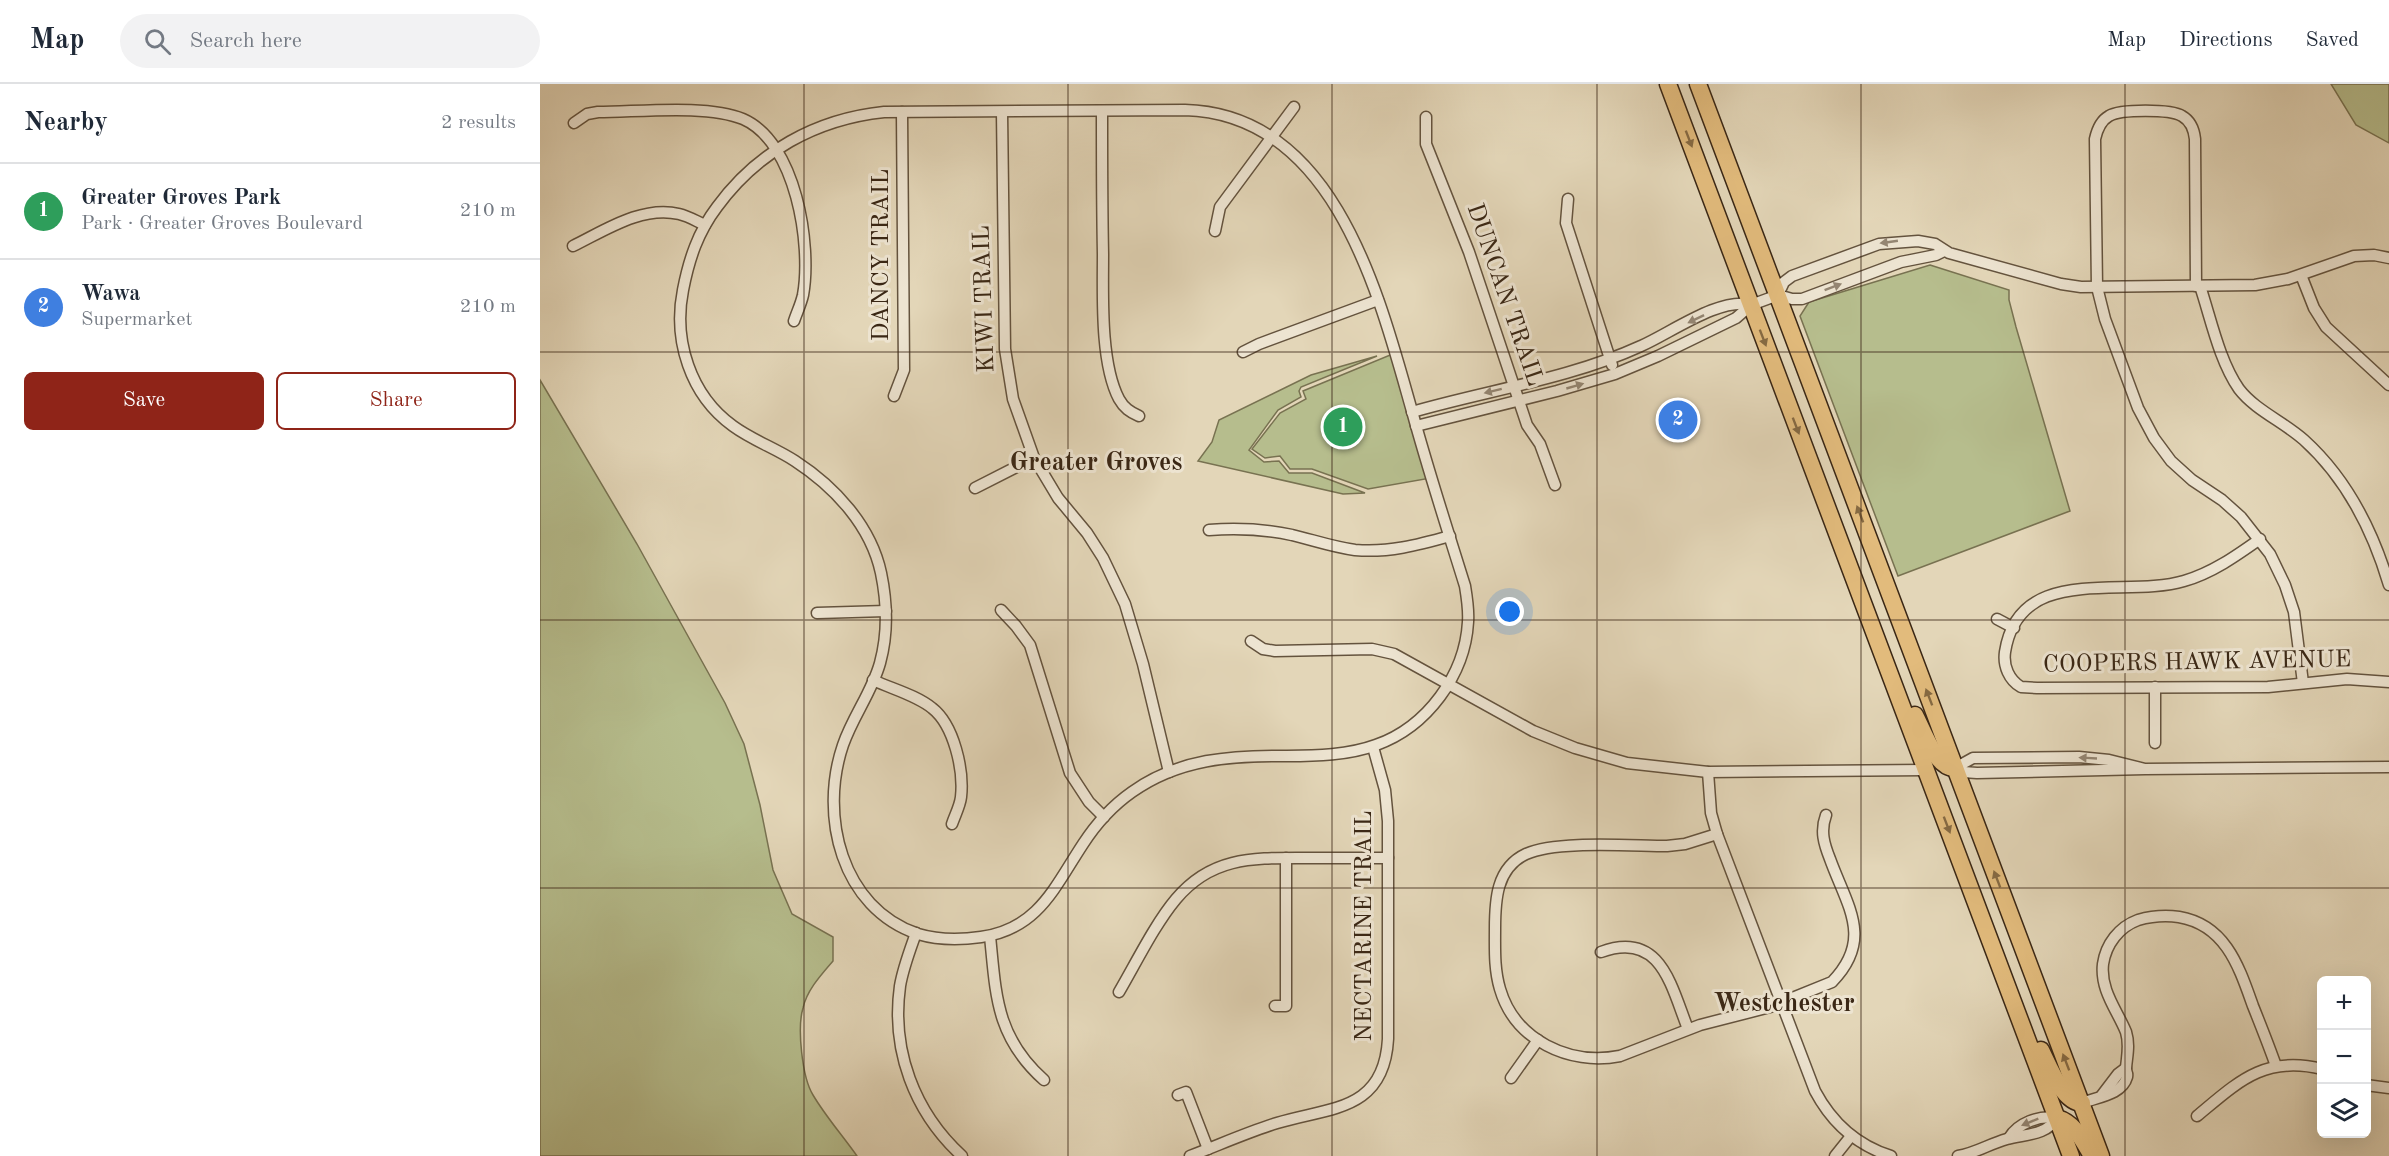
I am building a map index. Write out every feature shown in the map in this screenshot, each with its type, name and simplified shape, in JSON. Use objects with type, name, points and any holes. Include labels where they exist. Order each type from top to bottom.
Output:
[{"type":"highway","points":[[1668,84],[2071,1156]]},
{"type":"highway","points":[[1698,84],[2101,1156]]},
{"type":"highway","points":[[1854,577],[1862,581],[1868,589],[1914,711],[1937,757],[1945,766],[1955,768]]},
{"type":"highway","points":[[1978,908],[1995,928],[2041,1049],[2064,1094],[2070,1101],[2082,1103]]},
{"type":"highway","points":[[2057,1118],[2066,1120],[2074,1128],[2092,1156]]},
{"type":"street","points":[[1215,231],[1220,207],[1294,107]]},
{"type":"street","points":[[1102,111],[1103,282],[1107,351],[1114,387],[1119,399],[1128,411],[1139,416]]},
{"type":"street","points":[[574,123],[587,114],[598,112],[713,112],[728,114],[752,125],[775,149],[793,187],[802,216],[803,292],[794,321]]},
{"type":"street","name":"DANCY TRAIL","points":[[894,396],[904,370],[902,112]]},
{"type":"street","name":"KIWI TRAIL","points":[[1002,112],[1005,349],[1013,399],[1022,430],[1034,458],[1058,498],[1098,550],[1118,588],[1132,625],[1169,772]]},
{"type":"street","points":[[1203,112],[1236,120],[1271,137],[1296,156],[1317,180],[1348,232],[1388,325],[1465,586],[1468,621],[1466,640],[1449,684],[1432,707],[1418,720],[1396,736],[1374,747],[1335,754],[1223,758],[1200,762],[1169,772],[1137,789],[1104,817],[1082,846],[1049,899],[1024,921],[990,936],[957,939],[916,933],[890,920],[861,891],[843,857],[835,826],[836,769],[849,728],[873,680],[881,657],[886,611],[875,553],[862,527],[830,488],[796,462],[753,440],[731,425],[711,405],[694,380],[682,346],[679,318],[686,275],[696,241],[731,189],[775,149],[808,131],[866,114],[1203,112]]},
{"type":"street","points":[[2303,683],[2298,634],[2291,603],[2278,568],[2260,539],[2228,506],[2178,468],[2154,438],[2134,397],[2105,320],[2097,287],[2095,139],[2097,130],[2106,118],[2123,112],[2170,112],[2182,116],[2192,126],[2195,139],[2198,286],[2221,351],[2235,383],[2250,400],[2304,440],[2334,475],[2361,515],[2378,551],[2389,585]]},
{"type":"street","name":"DUNCAN TRAIL","points":[[1426,117],[1426,144],[1469,252],[1527,425],[1540,444],[1555,485]]},
{"type":"street","points":[[1569,199],[1565,213],[1567,228],[1615,374]]},
{"type":"street","points":[[573,246],[626,220],[650,213],[676,213],[705,225]]},
{"type":"street","points":[[1416,426],[1519,401],[1615,374],[1737,318],[1751,305],[1778,294],[1784,282],[1792,276],[1879,244],[1898,241],[1930,242],[1944,251],[2061,284],[2097,287],[2261,285],[2301,275],[2331,262],[2365,255],[2389,258]]},
{"type":"street","points":[[1778,294],[1792,300],[1802,299],[1901,262],[1936,255],[1944,251]]},
{"type":"street","points":[[2301,275],[2314,308],[2326,327],[2389,385]]},
{"type":"street","points":[[1243,352],[1378,300]]},
{"type":"street","points":[[1412,412],[1610,359],[1731,303],[1751,305]]},
{"type":"street","points":[[975,488],[1034,458]]},
{"type":"street","points":[[1209,530],[1233,528],[1272,531],[1334,546],[1367,550],[1406,548],[1450,536]]},
{"type":"street","name":"COOPERS HAWK AVENUE","points":[[2260,539],[2222,565],[2178,583],[2154,587],[2079,588],[2057,592],[2031,606],[2014,628],[2006,647],[2005,663],[2012,679],[2021,687],[2268,687],[2347,679],[2389,682]]},
{"type":"street","points":[[1001,610],[1030,645],[1070,773],[1089,802],[1104,817]]},
{"type":"street","points":[[817,613],[886,611]]},
{"type":"street","points":[[1997,620],[2014,628]]},
{"type":"street","points":[[1251,641],[1263,649],[1275,651],[1372,649],[1386,652],[1401,657],[1533,731],[1575,748],[1627,763],[1708,772],[1926,770]]},
{"type":"street","points":[[873,680],[926,704],[947,724],[955,746],[961,788],[958,808],[952,824]]},
{"type":"street","points":[[2155,687],[2155,743]]},
{"type":"street","name":"NECTARINE TRAIL","points":[[1190,1156],[1277,1123],[1329,1112],[1348,1105],[1364,1094],[1377,1077],[1388,1047],[1388,858],[1385,790],[1374,747]]},
{"type":"street","points":[[1955,768],[1973,758],[2098,758],[2145,769]]},
{"type":"street","points":[[2027,758],[2027,773]]},
{"type":"street","points":[[1955,768],[1970,773],[2027,773],[2145,769],[2389,767]]},
{"type":"street","points":[[1708,772],[1711,813],[1717,834],[1815,1091],[1831,1116],[1851,1136],[1891,1156]]},
{"type":"street","points":[[1717,834],[1685,844],[1667,846],[1555,847],[1527,854],[1513,863],[1502,879],[1495,901],[1496,973],[1501,993],[1511,1013],[1525,1029],[1538,1040],[1568,1055],[1607,1059],[1688,1029],[1750,1014],[1832,982],[1846,965],[1855,946],[1854,925],[1825,845],[1822,827],[1826,814]]},
{"type":"street","points":[[1275,1006],[1286,1006],[1286,858]]},
{"type":"street","points":[[1119,992],[1170,907],[1184,890],[1216,868],[1240,860],[1388,858]]},
{"type":"street","points":[[2082,1103],[2117,1092],[2126,1078],[2128,1041],[2105,989],[2104,960],[2112,941],[2126,926],[2142,919],[2167,916],[2190,920],[2204,925],[2227,946],[2240,969],[2276,1066]]},
{"type":"street","points":[[916,933],[904,968],[899,1001],[900,1044],[909,1079],[922,1108],[940,1133],[962,1156]]},
{"type":"street","points":[[990,936],[996,994],[1005,1028],[1021,1058],[1044,1080]]},
{"type":"street","points":[[1601,952],[1620,947],[1633,948],[1654,957],[1667,975],[1688,1029]]},
{"type":"street","points":[[1511,1078],[1538,1040]]},
{"type":"street","points":[[2197,1116],[2242,1079],[2256,1072],[2276,1066],[2297,1065],[2317,1068]]},
{"type":"street","points":[[2371,1085],[2389,1088]]},
{"type":"street","points":[[1178,1095],[1186,1092],[1208,1149]]},
{"type":"street","points":[[1965,1155],[2009,1138],[2020,1138],[2043,1130],[2052,1125],[2057,1118]]},
{"type":"street","points":[[1835,1156],[1851,1136]]},
{"type":"green space","points":[[2331,84],[2389,84],[2389,143],[2356,125]]},
{"type":"green space","points":[[1930,265],[2009,290],[2009,300],[2016,327],[2070,511],[1898,576],[1800,316],[1809,302]]},
{"type":"green space","points":[[1395,353],[1431,478],[1368,489],[1312,469],[1290,469],[1280,456],[1265,458],[1252,449],[1280,413],[1306,399],[1303,391]]},
{"type":"green space","points":[[1377,356],[1301,387],[1299,391],[1301,397],[1278,410],[1249,450],[1264,462],[1279,461],[1289,473],[1312,473],[1365,493],[1343,494],[1198,461],[1212,442],[1219,420],[1311,375]]},
{"type":"green space","points":[[540,380],[637,544],[725,703],[744,744],[760,805],[773,870],[792,914],[833,937],[833,961],[811,989],[803,1008],[800,1028],[802,1052],[806,1077],[813,1095],[857,1156],[540,1156]]},
{"type":"place","name":"Wawa","points":[[1678,420]]},
{"type":"place","name":"Greater Groves Park","points":[[1343,427]]},
{"type":"district","name":"Greater Groves","points":[[1096,463]]},
{"type":"district","name":"Westchester","points":[[1784,1004]]}]
